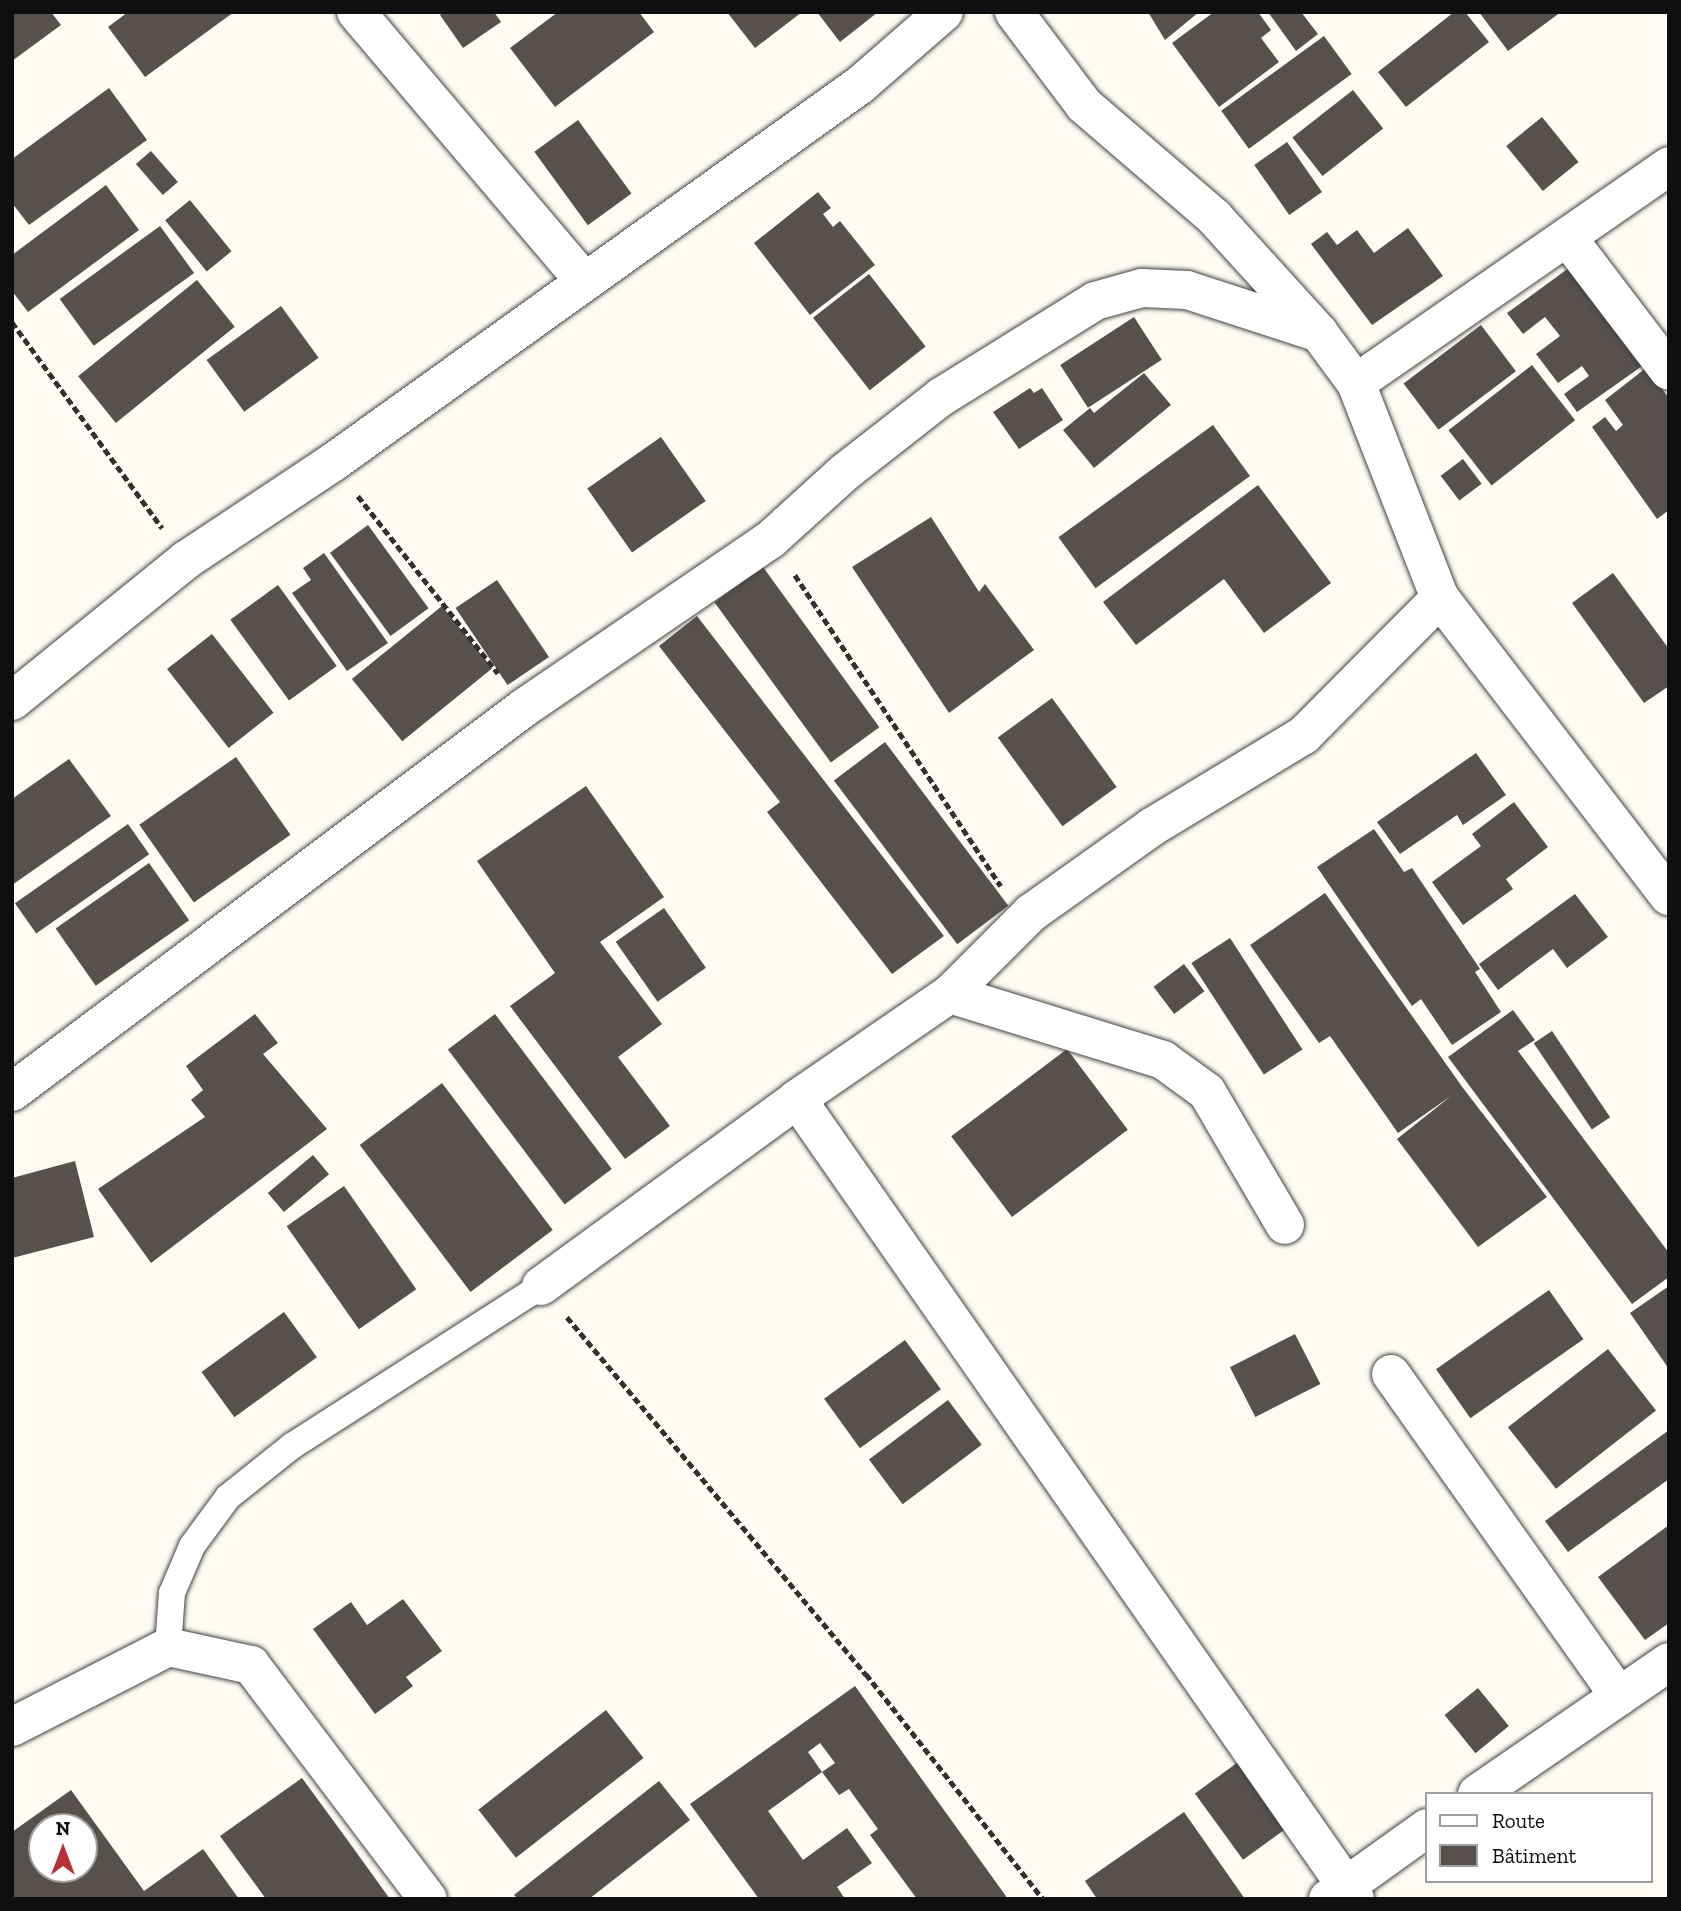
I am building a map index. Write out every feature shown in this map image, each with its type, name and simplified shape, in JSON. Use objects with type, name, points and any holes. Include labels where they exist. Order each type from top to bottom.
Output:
[{"type":"street","points":[[356,12],[584,281]]},
{"type":"street","points":[[12,701],[186,560],[332,463],[860,85],[944,12]]},
{"type":"street","points":[[1014,12],[1084,106],[1214,217],[1319,333],[1356,383],[1440,598],[1669,896]]},
{"type":"street","points":[[1356,383],[1669,166]]},
{"type":"street","points":[[1567,237],[1669,371]]},
{"type":"street","points":[[12,1092],[525,707],[770,540],[845,472],[941,397],[1095,301],[1142,288],[1187,290],[1319,333]]},
{"type":"street","points":[[541,1286],[797,1099],[950,994],[1031,913],[1152,827],[1304,735],[1440,598]]},
{"type":"street","points":[[950,994],[1163,1060],[1207,1092],[1285,1225]]},
{"type":"street","points":[[797,1099],[1343,1894],[1426,1829]]},
{"type":"street","points":[[1391,1374],[1619,1696]]},
{"type":"street","points":[[12,1727],[168,1647],[251,1665],[261,1673],[428,1899]]},
{"type":"street","points":[[1480,1792],[1669,1662]]},
{"type":"lane","points":[[168,1647],[172,1593],[192,1546],[228,1497],[292,1446],[541,1286]]},
{"type":"path","points":[[12,322],[186,560]]},
{"type":"path","points":[[332,463],[525,707]]},
{"type":"path","points":[[770,540],[856,663],[996,881],[1031,913]]},
{"type":"path","points":[[541,1286],[866,1674],[1043,1899]]},
{"type":"building","points":[[12,12],[51,12],[61,25],[12,61]]},
{"type":"building","points":[[128,12],[234,12],[145,77],[108,27]]},
{"type":"building","points":[[444,12],[494,12],[501,22],[463,48],[440,15]]},
{"type":"building","points":[[558,12],[639,12],[654,32],[555,107],[510,48]]},
{"type":"building","points":[[727,12],[802,12],[755,48]]},
{"type":"building","points":[[817,12],[878,12],[840,42]]},
{"type":"building","points":[[1148,12],[1199,12],[1165,40]]},
{"type":"building","points":[[1214,12],[1258,12],[1271,30],[1261,38],[1279,62],[1219,107],[1172,43]]},
{"type":"building","points":[[1268,12],[1301,12],[1318,34],[1296,51]]},
{"type":"building","points":[[1454,12],[1465,12],[1489,42],[1406,107],[1378,72]]},
{"type":"building","points":[[1479,12],[1561,12],[1508,51]]},
{"type":"building","points":[[1324,36],[1352,74],[1249,149],[1221,111]]},
{"type":"building","points":[[109,88],[147,140],[29,225],[12,203],[12,159]]},
{"type":"building","points":[[1353,90],[1383,129],[1322,176],[1292,137]]},
{"type":"building","points":[[1542,117],[1579,162],[1543,191],[1506,146]]},
{"type":"building","points":[[578,120],[631,194],[588,225],[534,152]]},
{"type":"building","points":[[1287,142],[1322,192],[1289,215],[1254,165]]},
{"type":"building","points":[[151,151],[178,182],[163,195],[136,164]]},
{"type":"building","points":[[106,185],[139,230],[28,312],[12,291],[12,255]]},
{"type":"building","points":[[818,192],[831,208],[823,214],[833,227],[840,221],[875,265],[810,315],[754,243]]},
{"type":"building","points":[[190,200],[232,251],[207,271],[165,220]]},
{"type":"building","points":[[160,226],[194,273],[94,346],[60,299]]},
{"type":"building","points":[[1408,228],[1443,276],[1372,325],[1311,244],[1327,232],[1337,245],[1357,230],[1374,253]]},
{"type":"building","points":[[1573,265],[1645,364],[1577,412],[1564,394],[1589,376],[1582,366],[1558,383],[1536,354],[1560,336],[1545,317],[1523,334],[1507,313]]},
{"type":"building","points":[[869,274],[926,346],[870,390],[813,318]]},
{"type":"building","points":[[197,280],[235,327],[116,423],[78,376]]},
{"type":"building","points":[[281,306],[319,358],[244,412],[207,360]]},
{"type":"building","points":[[1134,317],[1162,360],[1088,408],[1060,365]]},
{"type":"building","points":[[1481,325],[1516,371],[1438,430],[1404,383]]},
{"type":"building","points":[[1532,365],[1575,420],[1492,485],[1448,430]]},
{"type":"building","points":[[1646,368],[1669,398],[1669,510],[1657,519],[1592,427],[1605,417],[1616,431],[1623,425],[1605,400]]},
{"type":"building","points":[[1144,373],[1171,405],[1094,468],[1063,430],[1090,408],[1094,413]]},
{"type":"building","points":[[1030,388],[1034,393],[1042,388],[1063,420],[1019,449],[993,412]]},
{"type":"building","points":[[1213,425],[1250,476],[1096,588],[1058,537]]},
{"type":"building","points":[[661,437],[706,501],[632,553],[587,489]]},
{"type":"building","points":[[1463,459],[1482,484],[1459,501],[1441,476]]},
{"type":"building","points":[[1258,485],[1331,583],[1264,633],[1224,579],[1136,645],[1103,602]]},
{"type":"building","points":[[931,517],[979,592],[985,584],[1034,650],[949,713],[852,567]]},
{"type":"building","points":[[368,525],[429,608],[391,636],[330,553]]},
{"type":"building","points":[[324,553],[388,643],[347,671],[292,593],[311,580],[303,568]]},
{"type":"building","points":[[763,567],[879,727],[831,762],[714,602]]},
{"type":"building","points":[[1613,573],[1669,649],[1669,686],[1644,703],[1572,603]]},
{"type":"building","points":[[497,580],[549,657],[508,685],[456,608]]},
{"type":"building","points":[[278,585],[337,666],[289,701],[230,620]]},
{"type":"building","points":[[442,606],[492,668],[402,741],[352,679]]},
{"type":"building","points":[[697,616],[944,936],[892,974],[767,812],[780,802],[659,646]]},
{"type":"building","points":[[212,634],[274,713],[229,748],[167,669]]},
{"type":"building","points":[[1052,698],[1117,787],[1062,826],[998,737]]},
{"type":"building","points":[[885,742],[1008,906],[957,944],[834,781]]},
{"type":"building","points":[[1476,753],[1506,795],[1463,825],[1457,815],[1400,854],[1377,822]]},
{"type":"building","points":[[236,757],[290,835],[194,903],[139,825]]},
{"type":"building","points":[[69,759],[111,816],[12,885],[12,799]]},
{"type":"building","points":[[586,786],[664,897],[600,942],[662,1024],[618,1057],[670,1126],[625,1159],[510,1006],[555,973],[477,861]]},
{"type":"building","points":[[1514,802],[1548,847],[1506,879],[1513,889],[1463,925],[1432,882],[1481,846],[1472,834]]},
{"type":"building","points":[[128,824],[149,854],[36,933],[15,903]]},
{"type":"building","points":[[1374,829],[1404,872],[1412,868],[1480,969],[1475,972],[1501,1012],[1452,1045],[1421,999],[1412,1006],[1317,867]]},
{"type":"building","points":[[149,863],[189,920],[96,986],[56,928]]},
{"type":"building","points":[[1325,893],[1463,1088],[1547,1197],[1478,1247],[1397,1139],[1451,1096],[1398,1133],[1330,1036],[1319,1043],[1250,945]]},
{"type":"building","points":[[1575,894],[1608,937],[1567,968],[1553,949],[1498,990],[1479,964]]},
{"type":"building","points":[[664,908],[706,968],[658,1002],[616,942]]},
{"type":"building","points":[[1230,938],[1302,1050],[1264,1075],[1191,963]]},
{"type":"building","points":[[1184,964],[1204,991],[1174,1014],[1154,987]]},
{"type":"building","points":[[1513,1010],[1535,1040],[1518,1051],[1669,1253],[1669,1277],[1632,1304],[1448,1057]]},
{"type":"building","points":[[255,1014],[278,1043],[263,1054],[327,1129],[151,1263],[98,1189],[205,1117],[191,1100],[203,1090],[186,1066]]},
{"type":"building","points":[[495,1014],[612,1169],[565,1204],[448,1050]]},
{"type":"building","points":[[1552,1031],[1610,1117],[1592,1130],[1534,1043]]},
{"type":"building","points":[[1067,1049],[1128,1130],[1012,1217],[951,1136]]},
{"type":"building","points":[[442,1083],[553,1230],[470,1292],[360,1145]]},
{"type":"building","points":[[313,1155],[329,1174],[284,1212],[268,1193]]},
{"type":"building","points":[[75,1161],[94,1237],[12,1258],[12,1178]]},
{"type":"building","points":[[344,1186],[416,1289],[359,1329],[287,1226]]},
{"type":"building","points":[[1669,1286],[1669,1369],[1630,1313]]},
{"type":"building","points":[[1549,1290],[1583,1339],[1470,1418],[1436,1369]]},
{"type":"building","points":[[284,1312],[317,1357],[234,1417],[201,1372]]},
{"type":"building","points":[[1295,1334],[1320,1384],[1255,1417],[1230,1367]]},
{"type":"building","points":[[905,1340],[941,1389],[860,1448],[824,1399]]},
{"type":"building","points":[[1608,1349],[1656,1410],[1556,1489],[1508,1427]]},
{"type":"building","points":[[948,1400],[982,1445],[903,1504],[869,1460]]},
{"type":"building","points":[[1669,1430],[1669,1479],[1568,1552],[1545,1521]]},
{"type":"building","points":[[1669,1525],[1669,1623],[1645,1640],[1598,1577]]},
{"type":"building","points":[[403,1599],[442,1651],[406,1677],[413,1686],[375,1714],[313,1629],[351,1602],[367,1625]]},
{"type":"building","points":[[855,1686],[1008,1899],[917,1899],[870,1835],[878,1829],[849,1789],[839,1795],[822,1772],[768,1811],[803,1860],[847,1828],[872,1863],[837,1887],[845,1899],[759,1899],[690,1804]],"holes":[[[820,1743],[835,1763],[822,1772],[808,1752]]]},
{"type":"building","points":[[1478,1688],[1509,1726],[1475,1753],[1445,1715]]},
{"type":"building","points":[[606,1710],[644,1758],[516,1858],[478,1810]]},
{"type":"building","points":[[1241,1760],[1289,1826],[1243,1860],[1195,1794]]},
{"type":"building","points":[[302,1778],[390,1899],[266,1899],[220,1836]]},
{"type":"building","points":[[659,1781],[690,1820],[589,1899],[518,1899],[514,1895]]},
{"type":"building","points":[[71,1790],[88,1813],[39,1813]]},
{"type":"building","points":[[1184,1812],[1245,1899],[1097,1899],[1085,1881]]},
{"type":"building","points":[[28,1821],[28,1883],[98,1883],[98,1827],[144,1891],[203,1849],[239,1899],[12,1899],[12,1832]]}]
